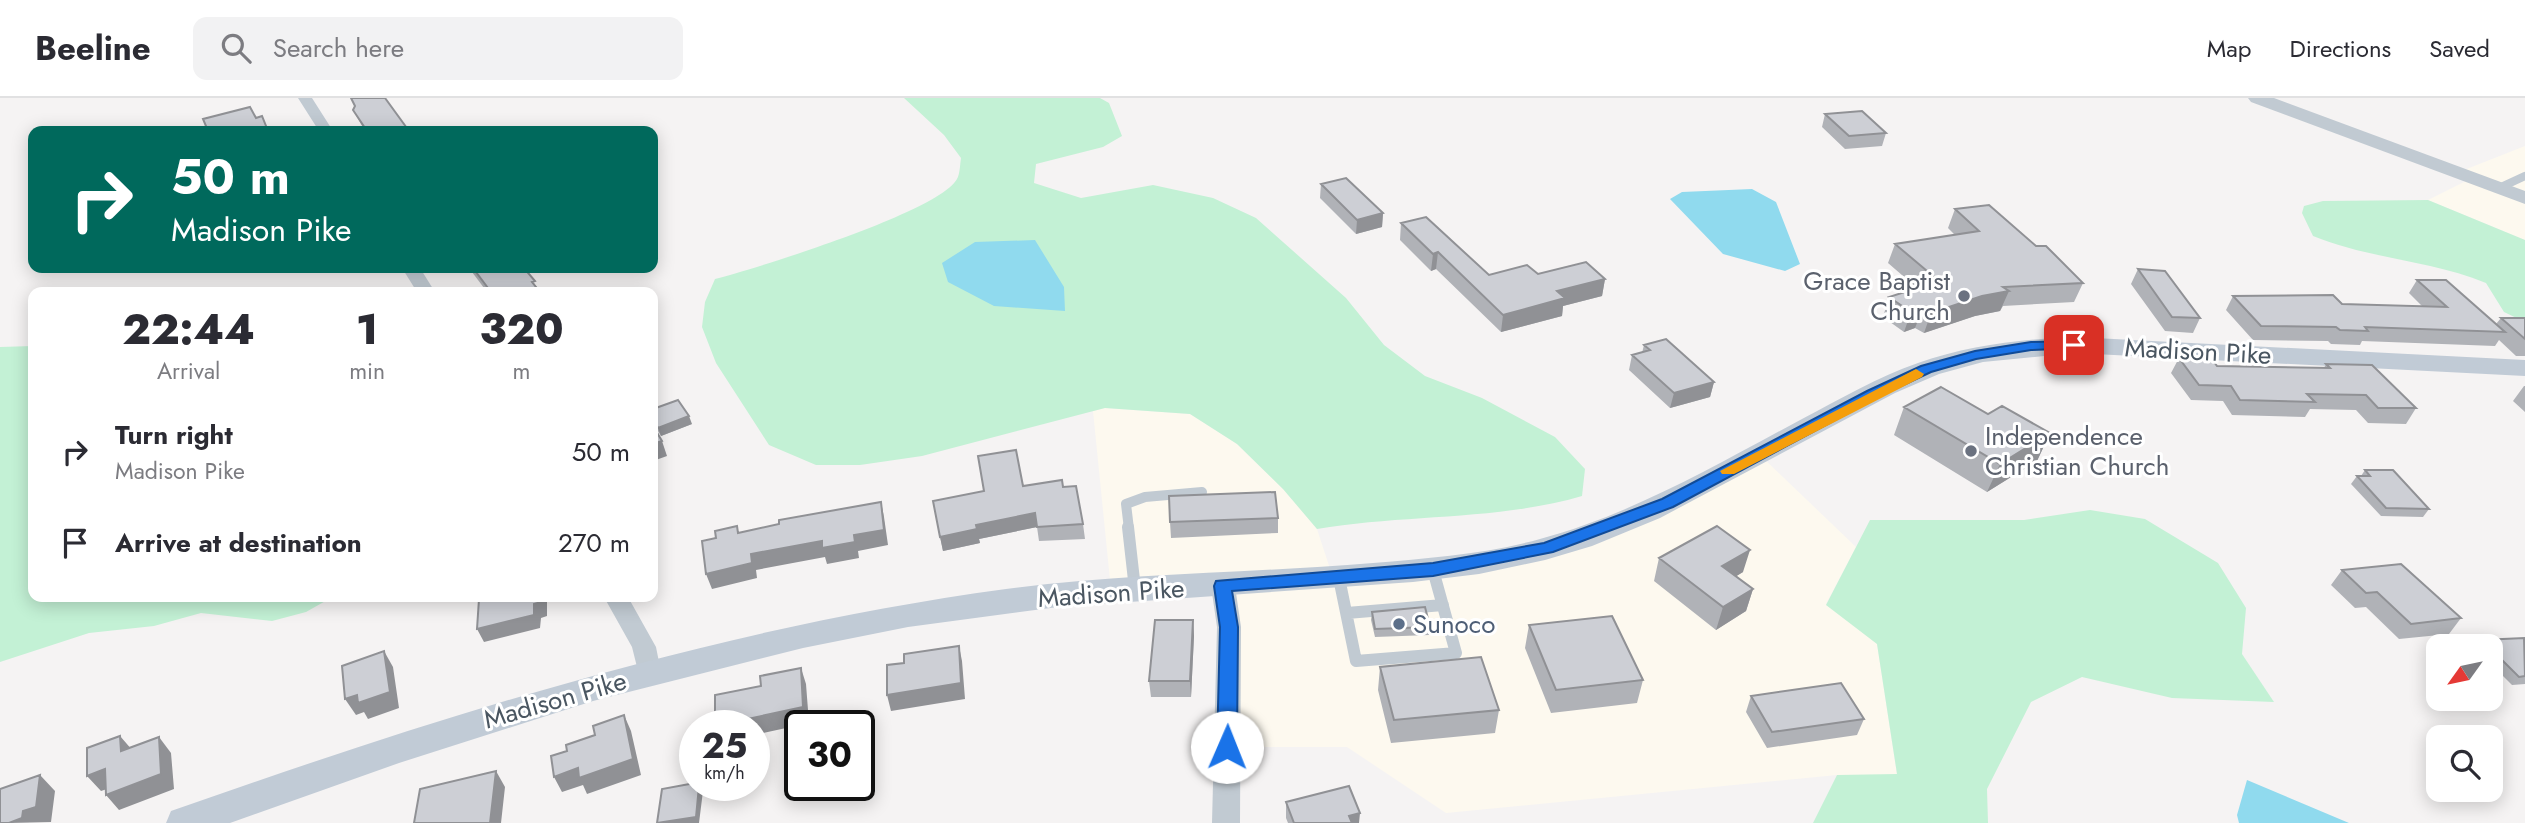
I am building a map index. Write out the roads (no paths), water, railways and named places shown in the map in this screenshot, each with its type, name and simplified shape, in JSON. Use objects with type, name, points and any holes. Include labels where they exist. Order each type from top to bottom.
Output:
[{"type":"main road","name":"Madison Pike","points":[[184,823],[425,738],[649,672],[912,616],[1011,600],[1135,589],[1339,578],[1500,559],[1599,531],[1667,503],[1872,394],[1926,369],[1975,355],[2031,346],[2074,345],[2525,368]]},
{"type":"street","points":[[305,98],[323,126]]},
{"type":"street","points":[[2257,98],[2525,198]]},
{"type":"street","points":[[1223,586],[1229,627],[1226,823]]},
{"type":"street","points":[[619,602],[644,647],[649,672]]},
{"type":"lane","points":[[2498,188],[2525,176]]},
{"type":"lane","points":[[1135,589],[1126,504],[1145,498],[1202,492]]},
{"type":"lane","points":[[1339,578],[1356,661],[1456,653],[1433,569]]},
{"type":"lane","points":[[1347,613],[1443,605]]},
{"type":"water","points":[[1752,189],[1776,202],[1800,264],[1785,271],[1723,254],[1670,199],[1682,192]]},
{"type":"water","points":[[1035,240],[1064,287],[1065,311],[994,306],[948,282],[942,263],[975,242]]},
{"type":"water","points":[[2247,780],[2349,823],[2239,823],[2237,815]]},
{"type":"place","name":"Grace Baptist Church","points":[[1964,296]]},
{"type":"place","name":"Independence Christian Church","points":[[1971,451]]},
{"type":"place","name":"Sunoco","points":[[1399,624]]}]
